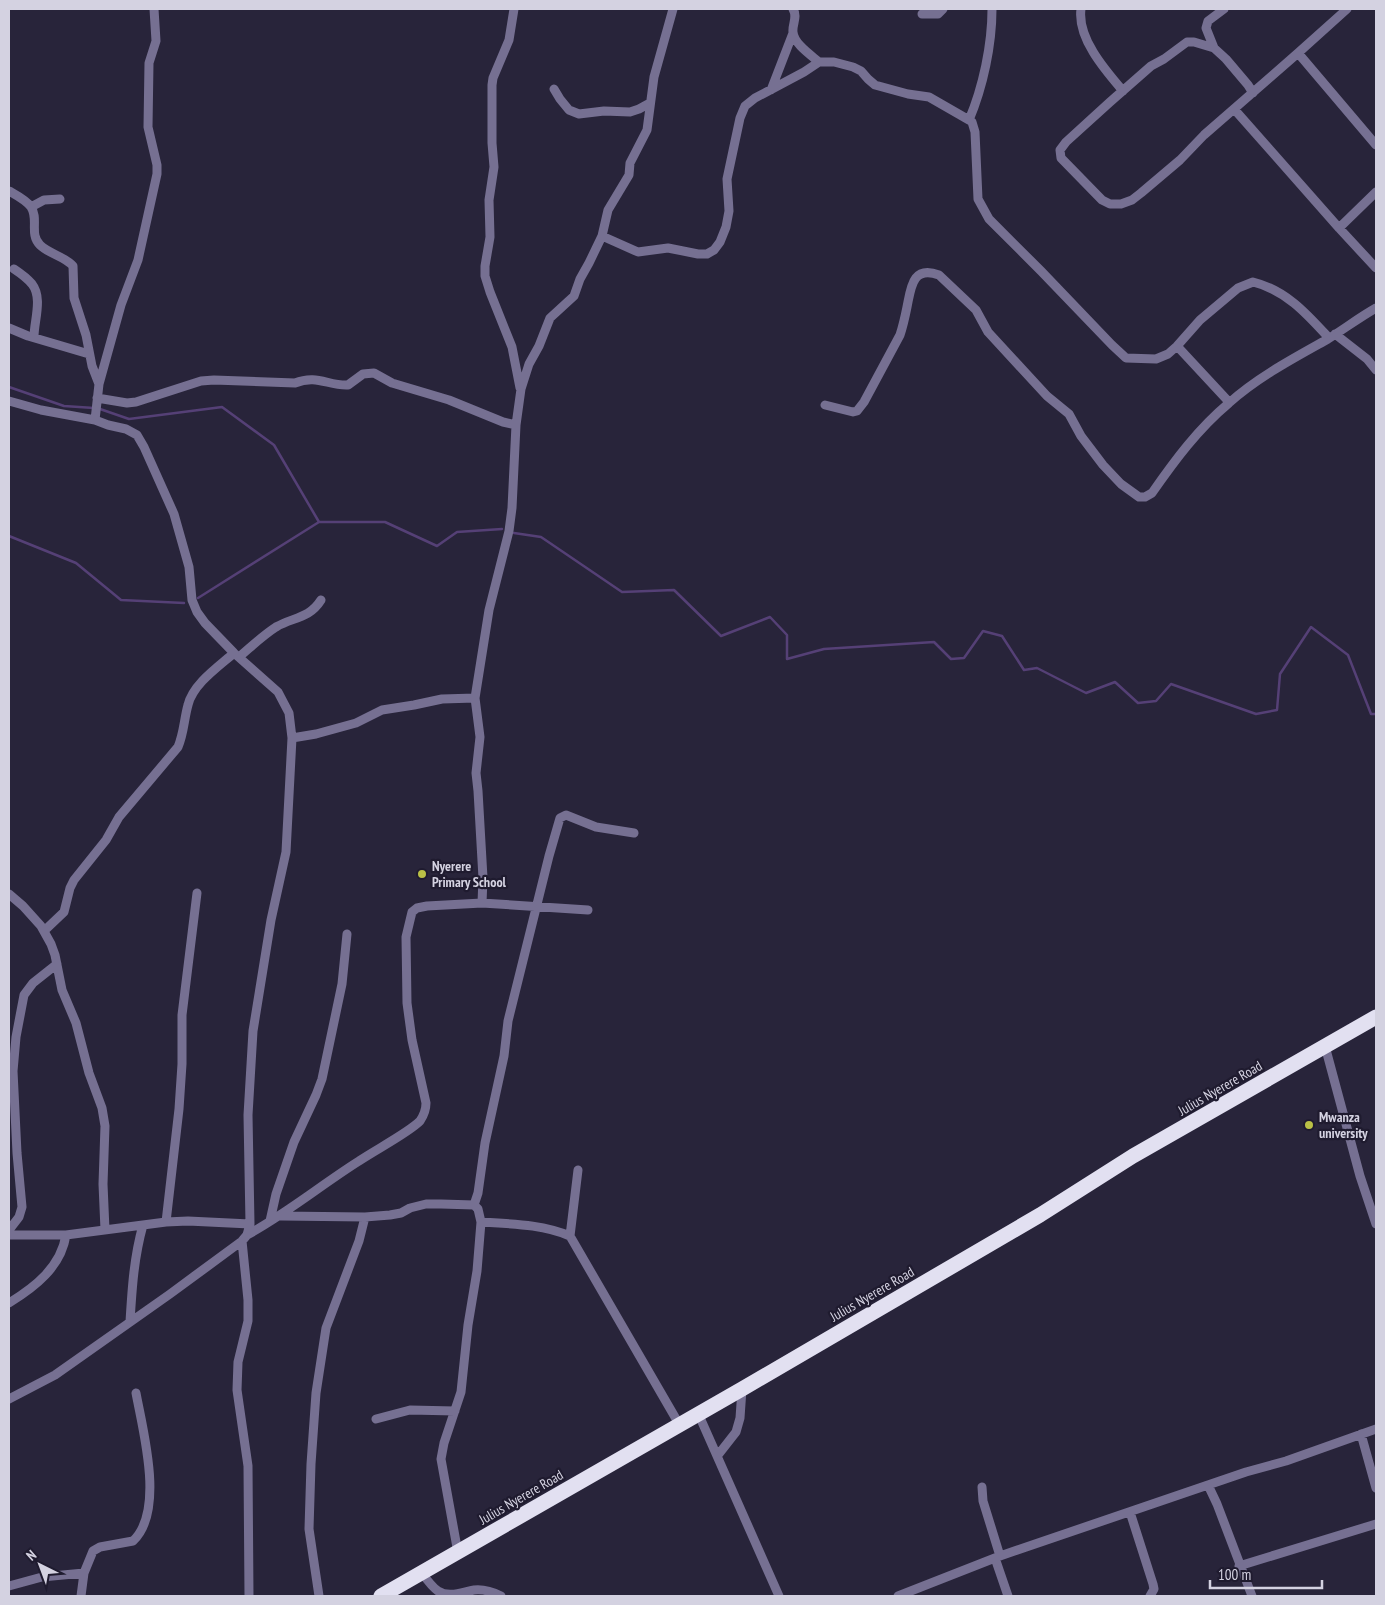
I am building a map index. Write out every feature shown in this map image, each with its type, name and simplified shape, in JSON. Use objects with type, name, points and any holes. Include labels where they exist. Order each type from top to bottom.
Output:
[{"type":"highway","name":"Julius Nyerere Road","points":[[381,1596],[742,1389],[1040,1214],[1134,1156],[1376,1017]]},
{"type":"street","points":[[95,420],[99,384],[121,305],[138,260],[157,174],[157,165],[148,127],[149,63],[156,41],[154,9]]},
{"type":"street","points":[[514,9],[509,40],[493,78],[492,85],[494,167],[489,211],[490,236],[485,266],[490,292],[512,347],[520,388]]},
{"type":"street","points":[[482,902],[483,878],[476,773],[480,737],[475,698],[489,610],[510,524],[520,388],[550,318],[574,296],[580,279],[590,263],[602,236],[608,210],[629,175],[630,163],[647,130],[654,77],[673,9]]},
{"type":"street","points":[[771,90],[793,33],[795,17],[793,9]]},
{"type":"street","points":[[922,14],[938,14],[943,9]]},
{"type":"street","points":[[969,120],[976,104],[986,60],[992,9]]},
{"type":"street","points":[[1082,9],[1081,15],[1088,45],[1123,90]]},
{"type":"street","points":[[1224,9],[1208,22],[1206,28],[1214,48],[1232,65],[1253,93]]},
{"type":"street","points":[[1214,48],[1194,42],[1187,42],[1151,66],[1066,142],[1060,150],[1060,158],[1102,200],[1110,204],[1121,204],[1132,200],[1180,160],[1204,135],[1347,9]]},
{"type":"street","points":[[793,33],[798,42],[819,62]]},
{"type":"street","points":[[1298,53],[1376,145]]},
{"type":"street","points":[[602,236],[638,252],[668,248],[707,254],[714,250],[726,228],[729,211],[727,179],[740,118],[745,106],[819,62],[834,62],[861,71],[875,85],[908,94],[929,97],[972,122],[975,132],[978,200],[990,219],[1126,358],[1156,359],[1168,354],[1200,320],[1238,288],[1253,282],[1270,287],[1286,296],[1332,336],[1367,359],[1376,370]]},
{"type":"street","points":[[554,89],[570,110],[579,114],[604,111],[630,112],[639,110],[650,102]]},
{"type":"street","points":[[1234,109],[1376,268]]},
{"type":"street","points":[[9,191],[22,198],[31,207],[34,233],[40,245],[73,266],[74,298],[99,384]]},
{"type":"street","points":[[1339,228],[1376,192]]},
{"type":"street","points":[[31,207],[44,200],[60,199]]},
{"type":"street","points":[[14,268],[30,282],[36,293],[38,301],[34,337]]},
{"type":"street","points":[[825,404],[853,412],[857,411],[864,402],[900,335],[904,324],[911,284],[915,277],[920,274],[933,272],[939,275],[976,310],[988,332],[1048,396],[1070,414],[1081,436],[1121,484],[1139,497],[1145,497],[1152,493],[1186,446],[1229,402],[1295,356],[1332,336],[1376,308]]},
{"type":"street","points":[[9,328],[89,354]]},
{"type":"street","points":[[1177,346],[1229,402]]},
{"type":"street","points":[[97,398],[127,403],[136,402],[201,381],[214,380],[295,383],[304,379],[312,379],[348,385],[363,374],[369,373],[378,375],[392,383],[449,400],[503,422],[516,424]]},
{"type":"street","points":[[9,401],[41,410],[95,420],[108,426],[131,431],[137,435],[174,514],[189,567],[192,600],[198,612],[205,623],[278,692],[289,713],[292,738],[286,852],[253,1031],[248,1115],[250,1224],[244,1238],[248,1321],[238,1362],[237,1390],[248,1466],[250,1596]]},
{"type":"street","points":[[44,932],[64,912],[74,880],[106,840],[119,818],[178,747],[183,735],[188,703],[193,693],[204,680],[261,637],[278,626],[316,609],[321,600]]},
{"type":"street","points":[[292,738],[316,734],[356,723],[382,710],[442,699],[475,698]]},
{"type":"street","points":[[474,1206],[478,1193],[485,1143],[504,1056],[508,1021],[548,856],[559,821],[562,816],[567,815],[596,827],[634,833]]},
{"type":"street","points":[[166,1222],[179,1109],[182,1064],[182,1016],[197,893]]},
{"type":"street","points":[[9,894],[23,906],[44,932],[53,949],[62,990],[66,1002],[73,1013],[89,1073],[102,1108],[105,1126],[103,1184],[105,1230]]},
{"type":"street","points":[[9,1399],[55,1375],[244,1238],[280,1216],[341,1172],[419,1121],[425,1113],[426,1103],[412,1040],[407,1003],[406,937],[412,912],[417,908],[427,906],[482,902],[588,910]]},
{"type":"street","points":[[270,1221],[276,1194],[294,1142],[322,1079],[342,984],[347,934]]},
{"type":"street","points":[[9,1230],[19,1217],[22,1207],[17,1153],[14,1071],[16,1037],[24,995],[34,983],[57,964]]},
{"type":"street","points":[[1325,1046],[1360,1176],[1376,1224]]},
{"type":"street","points":[[578,1170],[570,1236],[679,1424]]},
{"type":"street","points":[[280,1216],[365,1216],[401,1213],[410,1208],[426,1204],[474,1206],[478,1209],[481,1222],[477,1271],[468,1325],[461,1392],[443,1448],[442,1459],[458,1553]]},
{"type":"street","points":[[319,1596],[309,1529],[316,1393],[326,1328],[359,1241],[365,1216]]},
{"type":"street","points":[[9,1235],[66,1235],[166,1222],[188,1221],[250,1224]]},
{"type":"street","points":[[481,1222],[525,1224],[570,1236]]},
{"type":"street","points":[[130,1322],[133,1273],[143,1225]]},
{"type":"street","points":[[9,1303],[32,1288],[47,1274],[58,1258],[66,1235]]},
{"type":"street","points":[[718,1455],[736,1432],[740,1418],[742,1389]]},
{"type":"street","points":[[81,1596],[84,1573],[93,1550],[133,1541],[141,1532],[146,1517],[150,1488],[150,1469],[136,1393]]},
{"type":"street","points":[[376,1419],[410,1410],[455,1411]]},
{"type":"street","points":[[698,1413],[779,1596]]},
{"type":"street","points":[[898,1596],[998,1557],[1376,1429]]},
{"type":"street","points":[[1361,1434],[1376,1488]]},
{"type":"street","points":[[1208,1485],[1252,1596]]},
{"type":"street","points":[[982,1487],[983,1501],[1008,1596]]},
{"type":"street","points":[[1130,1512],[1154,1584],[1154,1589],[1150,1596]]},
{"type":"street","points":[[1240,1566],[1376,1524]]},
{"type":"street","points":[[9,1586],[42,1577],[84,1573]]},
{"type":"street","points":[[422,1573],[433,1588],[441,1593],[452,1594],[481,1590],[501,1596]]},
{"type":"waterway","points":[[9,387],[64,406],[94,408]]},
{"type":"waterway","points":[[100,409],[129,419],[222,407],[274,445],[319,522],[385,522],[437,546],[457,532],[502,529]]},
{"type":"waterway","points":[[198,598],[319,522]]},
{"type":"waterway","points":[[514,533],[541,537],[622,592],[674,590],[721,636],[770,617],[787,635],[787,659],[824,649],[934,642],[951,659],[964,658],[983,631],[1002,636],[1024,670],[1037,668],[1086,693],[1115,682],[1138,703],[1156,701],[1171,684],[1256,714],[1277,710],[1280,674],[1311,627],[1348,655],[1371,714],[1376,714]]},
{"type":"waterway","points":[[9,536],[76,563],[121,600],[184,603]]},
{"type":"place","name":"Nyerere Primary School","points":[[422,874]]},
{"type":"place","name":"Mwanza university","points":[[1309,1125]]}]
